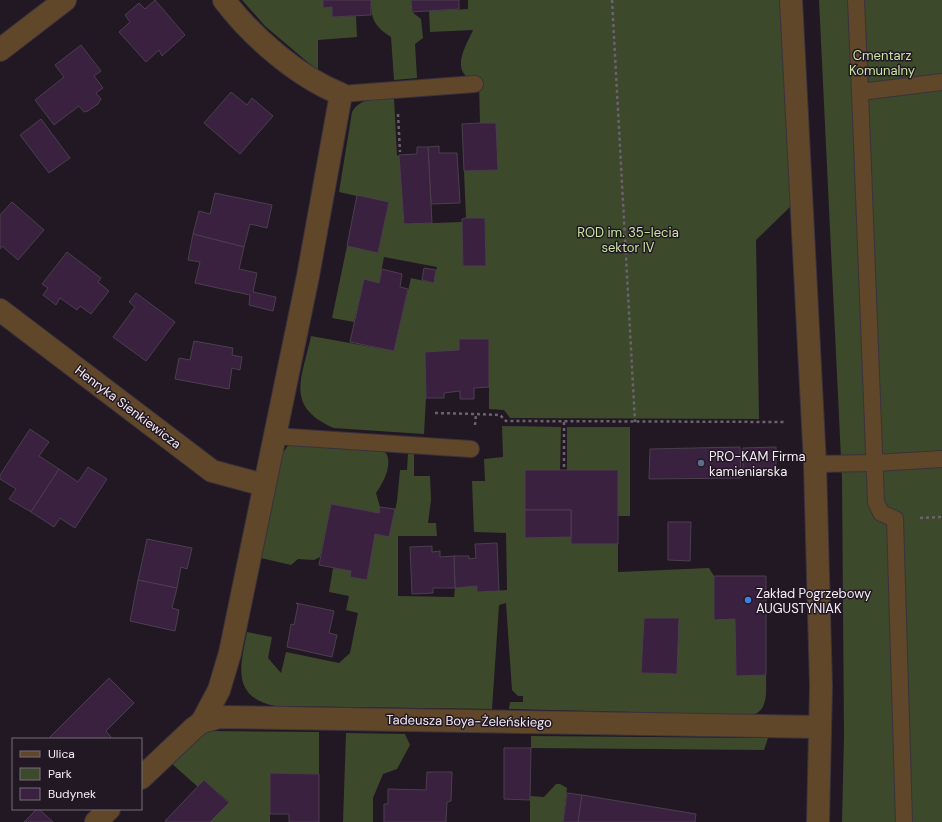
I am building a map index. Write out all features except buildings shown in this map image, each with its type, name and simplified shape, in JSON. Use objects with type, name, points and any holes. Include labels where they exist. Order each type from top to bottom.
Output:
[{"type":"street","points":[[0,50],[65,0]]},
{"type":"street","points":[[202,722],[219,690],[225,672],[308,276],[341,94],[317,84],[279,56],[242,21],[224,0]]},
{"type":"street","points":[[791,0],[815,464],[820,727],[818,822]]},
{"type":"street","name":"Henryka Sienkiewicza","points":[[0,310],[212,471],[264,485]]},
{"type":"street","name":"Tadeusza Boya-Żeleńskiego","points":[[142,777],[202,722],[211,718],[230,717],[820,727]]},
{"type":"street","points":[[96,822],[108,810]]},
{"type":"lane","points":[[856,0],[876,502],[881,513],[895,519],[904,822]]},
{"type":"lane","points":[[860,92],[942,82]]},
{"type":"lane","points":[[341,94],[476,84]]},
{"type":"lane","points":[[274,436],[471,449]]},
{"type":"lane","points":[[815,464],[875,463],[942,458]]},
{"type":"path","points":[[612,0],[635,422]]},
{"type":"path","points":[[396,90],[400,152]]},
{"type":"path","points":[[435,413],[500,415],[506,421],[813,422]]},
{"type":"path","points":[[471,449],[476,414]]},
{"type":"path","points":[[564,422],[564,467]]},
{"type":"green space","points":[[242,0],[323,0],[323,8],[332,7],[332,17],[356,16],[357,37],[318,40],[318,71],[265,26]]},
{"type":"green space","points":[[371,0],[411,0],[412,12],[421,19],[423,38],[415,44],[417,78],[394,80],[391,37],[375,22]]},
{"type":"green space","name":"ROD im. 35-lecia sektor IV","points":[[468,0],[780,0],[791,206],[756,240],[759,419],[510,418],[504,410],[489,409],[489,339],[459,339],[459,350],[425,352],[426,398],[424,434],[334,428],[318,419],[308,410],[302,401],[300,390],[301,378],[311,336],[394,351],[411,278],[433,283],[437,267],[384,257],[379,283],[364,279],[354,322],[332,318],[347,246],[378,253],[389,203],[339,192],[352,112],[355,107],[365,101],[394,98],[397,156],[399,155],[404,224],[462,222],[463,266],[486,265],[485,219],[466,218],[464,171],[498,169],[496,124],[480,123],[479,83],[468,78],[462,70],[461,59],[465,46],[473,30],[430,32],[429,11],[468,9]]},
{"type":"green space","name":"Cmentarz Komunalny","points":[[819,0],[942,0],[942,822],[842,822],[844,735],[842,479]]},
{"type":"green space","points":[[502,426],[561,427],[560,470],[525,470],[525,537],[571,537],[571,544],[618,544],[618,572],[709,568],[714,576],[714,619],[735,619],[736,676],[766,675],[766,693],[764,705],[761,709],[752,715],[509,709],[510,702],[523,702],[523,696],[518,696],[512,690],[506,603],[499,605],[492,709],[275,706],[261,702],[251,695],[245,687],[241,667],[247,632],[272,637],[268,658],[281,673],[286,652],[339,663],[350,653],[358,613],[346,610],[349,596],[329,592],[333,568],[351,571],[350,577],[367,580],[375,534],[389,537],[397,501],[400,470],[407,470],[408,454],[414,454],[414,476],[430,476],[431,500],[428,523],[436,523],[437,536],[398,536],[398,596],[454,597],[455,588],[477,586],[477,592],[507,590],[506,533],[474,532],[472,481],[485,481],[484,459],[503,457]],"holes":[[[679,618],[677,674],[641,673],[644,619]]]},
{"type":"green space","points":[[567,427],[630,427],[630,516],[618,516],[618,470],[567,470]]},
{"type":"green space","points":[[289,444],[376,448],[386,453],[388,458],[388,468],[386,474],[376,493],[380,507],[379,513],[331,504],[320,557],[314,560],[298,559],[291,565],[261,558],[283,453]]},
{"type":"green space","points":[[212,731],[319,732],[319,774],[270,773],[270,822],[210,822],[229,802],[204,780],[198,787],[171,763],[201,735]]},
{"type":"green space","points":[[346,733],[405,734],[410,745],[397,769],[383,774],[373,798],[373,822],[343,822]]},
{"type":"green space","points":[[531,736],[768,738],[764,750],[531,748]]},
{"type":"green space","points":[[556,784],[560,784],[567,788],[563,822],[530,822],[530,796],[544,797]]},
{"type":"place","name":"PRO-KAM Firma kamieniarska","points":[[701,463]]},
{"type":"place","name":"Zakład Pogrzebowy AUGUSTYNIAK","points":[[748,600]]}]
